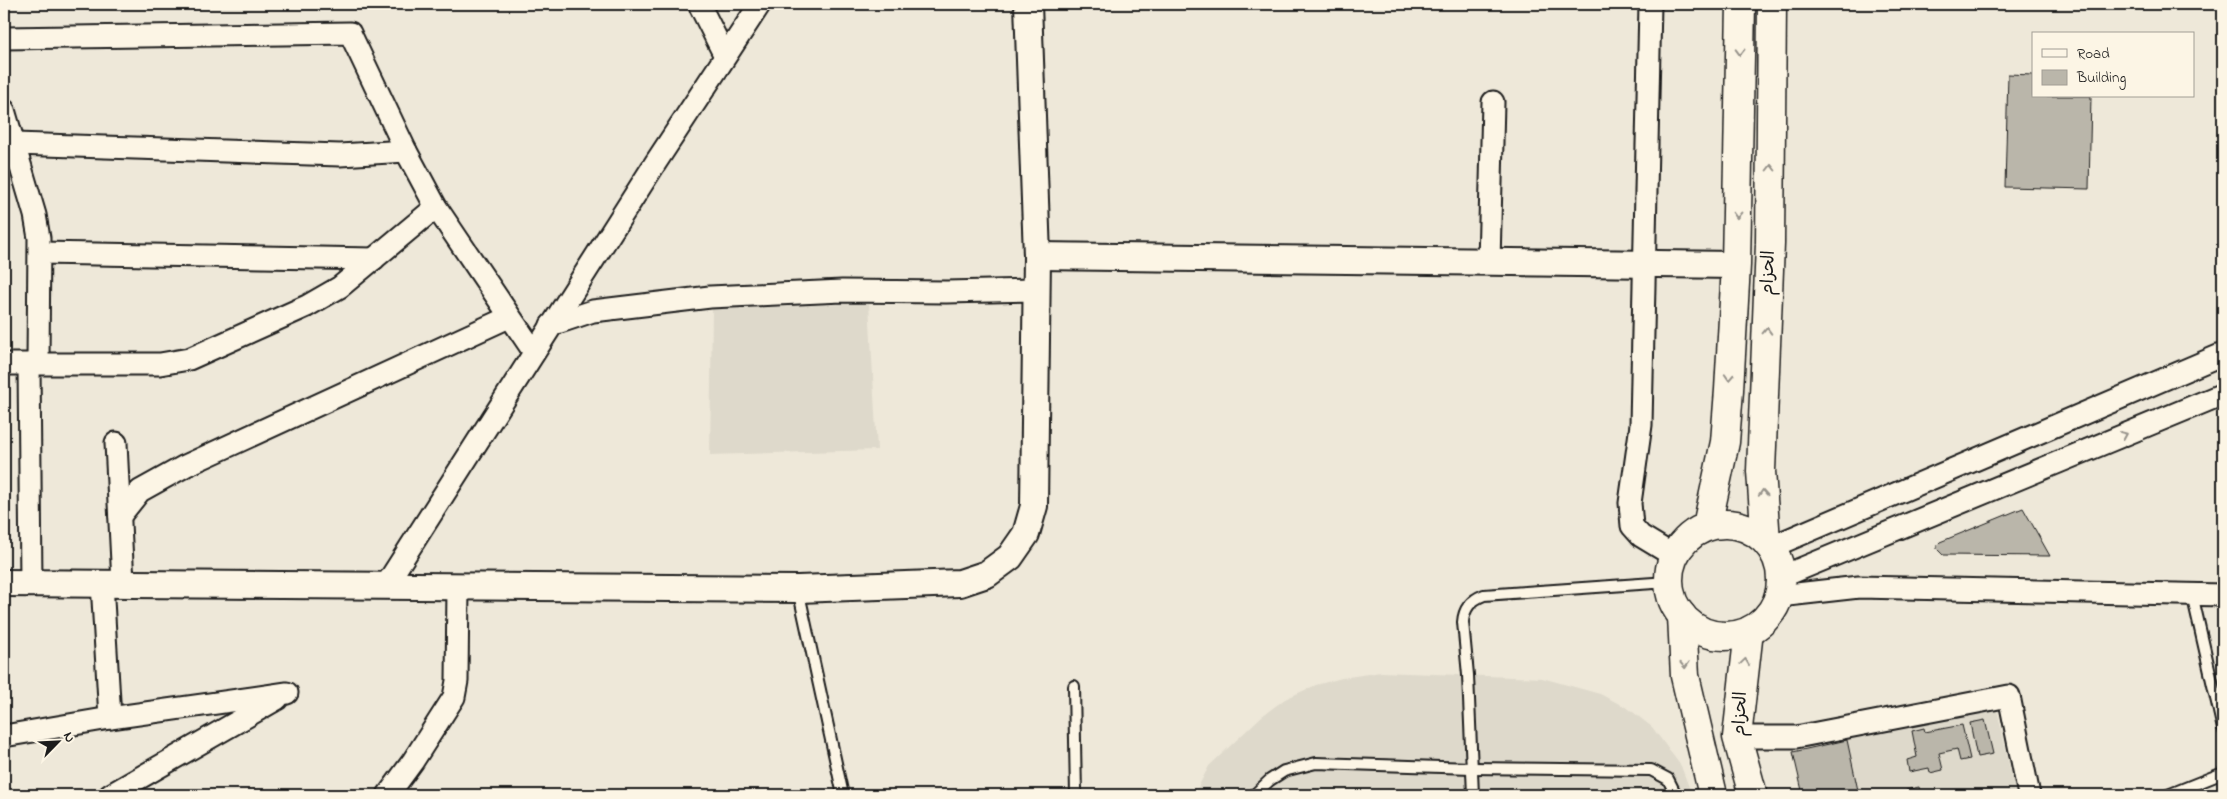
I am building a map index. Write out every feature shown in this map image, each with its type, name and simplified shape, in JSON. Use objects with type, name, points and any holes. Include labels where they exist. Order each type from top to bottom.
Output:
[{"type":"main road","name":"الحزام","points":[[1707,526],[1725,442],[1736,254],[1741,4]]},
{"type":"main road","name":"الحزام","points":[[1768,544],[1761,471],[1770,244],[1772,4]]},
{"type":"main road","points":[[1736,254],[1770,244]]},
{"type":"main road","points":[[1723,523],[1739,525],[1754,531],[1768,544],[1778,561],[1780,587],[1768,617],[1749,631],[1731,636],[1713,635],[1696,628],[1682,616],[1675,606],[1671,569],[1682,543],[1693,533],[1707,526],[1723,523]]},
{"type":"main road","points":[[1682,616],[1685,676],[1713,795]]},
{"type":"main road","name":"الحزام","points":[[1749,631],[1737,737],[1753,795]]},
{"type":"street","points":[[699,4],[725,56]]},
{"type":"street","points":[[386,585],[551,325],[760,4]]},
{"type":"street","points":[[4,583],[386,585],[458,588],[798,589],[960,583],[987,574],[1010,557],[1019,546],[1032,520],[1034,506],[1036,256],[1028,4]]},
{"type":"street","points":[[1650,4],[1640,425],[1630,515],[1632,526],[1671,569]]},
{"type":"street","points":[[4,38],[350,33],[406,151],[436,207],[534,352]]},
{"type":"street","points":[[1488,262],[1493,102]]},
{"type":"street","points":[[4,110],[35,215],[40,253],[33,363],[31,583]]},
{"type":"street","points":[[15,144],[340,155],[406,151]]},
{"type":"street","points":[[4,364],[160,364],[189,359],[307,306],[340,287],[436,207]]},
{"type":"street","points":[[40,253],[374,259]]},
{"type":"street","points":[[1036,256],[1644,264],[1736,254]]},
{"type":"street","points":[[551,325],[593,310],[710,297],[842,290],[946,292],[1036,290]]},
{"type":"street","points":[[120,516],[140,491],[186,466],[509,317]]},
{"type":"street","points":[[1768,544],[2223,354]]},
{"type":"street","points":[[1780,587],[2079,454],[2223,394]]},
{"type":"street","points":[[110,718],[113,583],[120,516],[116,443]]},
{"type":"street","points":[[1780,587],[2223,595]]},
{"type":"street","points":[[388,795],[413,761],[454,696],[457,681],[458,588]]},
{"type":"street","points":[[4,736],[110,718],[287,693],[110,795]]},
{"type":"street","points":[[1737,737],[1796,737],[2008,696],[2029,795]]},
{"type":"lane","points":[[1473,795],[1463,622],[1464,614],[1471,602],[1484,595],[1671,569]]},
{"type":"lane","points":[[798,589],[843,795]]},
{"type":"lane","points":[[2192,594],[2223,729]]},
{"type":"lane","points":[[1074,686],[1076,795]]},
{"type":"lane","points":[[1254,795],[1270,780],[1284,771],[1316,763],[1472,768],[1651,770],[1668,779],[1676,795]]},
{"type":"lane","points":[[2168,795],[2223,773]]},
{"type":"shaded area","points":[[869,303],[877,450],[710,455],[712,309]]},
{"type":"shaded area","points":[[1381,672],[1542,678],[1600,694],[1629,709],[1652,727],[1681,766],[1692,795],[1194,795],[1209,766],[1262,716],[1285,699],[1316,685],[1342,678]]},
{"type":"shaded area","points":[[1996,705],[2016,795],[1859,795],[1847,740]]},
{"type":"building","points":[[2008,74],[2032,75],[2032,98],[2091,98],[2089,189],[2005,187]]},
{"type":"building","points":[[2023,508],[2050,556],[1943,555],[1937,549],[1937,545],[1940,542]]},
{"type":"building","points":[[1985,720],[1993,754],[1977,757],[1970,723]]},
{"type":"building","points":[[1962,725],[1970,759],[1960,761],[1957,749],[1939,753],[1943,770],[1930,773],[1929,768],[1909,772],[1907,760],[1917,757],[1912,731],[1924,728],[1925,732]]},
{"type":"building","points":[[1847,740],[1859,795],[1803,795],[1793,752]]},
{"type":"building","points":[[1919,787],[1921,795],[1907,795],[1906,790]]}]
